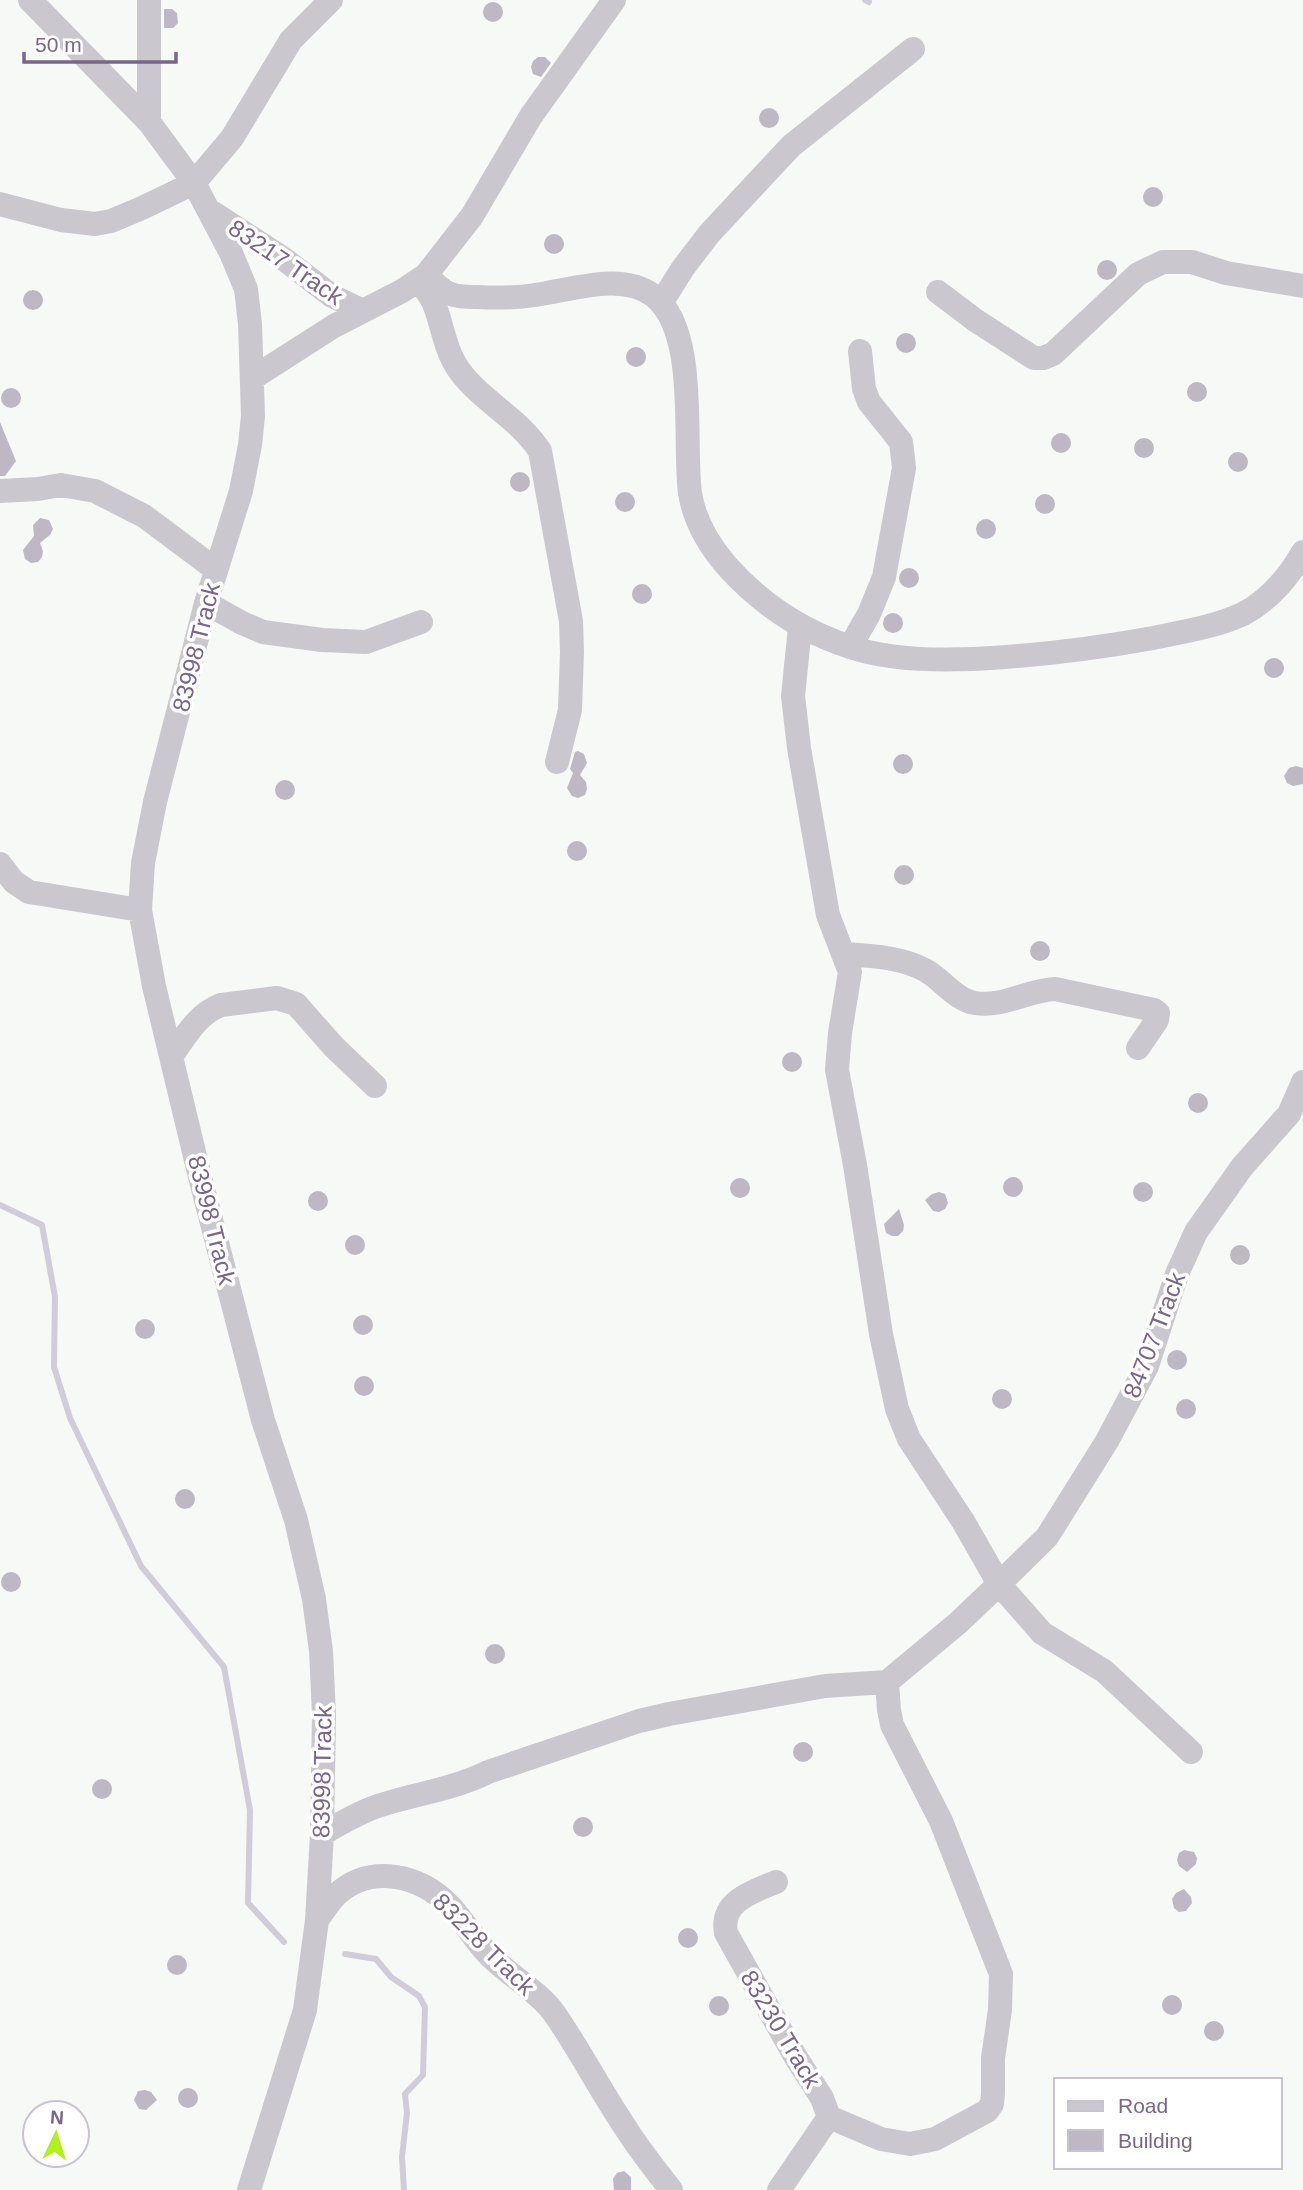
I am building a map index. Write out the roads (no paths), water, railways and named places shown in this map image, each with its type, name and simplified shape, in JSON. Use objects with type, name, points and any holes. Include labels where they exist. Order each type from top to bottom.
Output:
[{"type":"street","name":"83217 Track","points":[[30,0],[149,122],[194,183],[210,210],[246,289],[253,378]]},
{"type":"street","points":[[149,0],[149,122]]},
{"type":"street","points":[[0,204],[61,220],[95,224],[111,221],[194,183],[232,138],[291,40],[331,0]]},
{"type":"street","points":[[253,378],[334,326],[422,278],[472,215],[531,116],[614,0]]},
{"type":"street","points":[[661,303],[709,234],[791,146],[913,49]]},
{"type":"street","name":"83217 Track","points":[[210,210],[284,259],[332,296],[363,311]]},
{"type":"street","points":[[938,292],[975,320],[1034,358],[1043,358],[1053,355],[1138,274],[1163,262],[1192,262],[1226,273],[1303,286]]},
{"type":"street","points":[[422,278],[444,291],[461,296],[503,298],[596,285],[619,285],[646,291],[661,303],[674,325],[681,349],[687,387],[690,493],[700,526],[725,564],[778,613],[800,626],[850,647],[901,658],[1021,657],[1105,647],[1165,636],[1217,623],[1240,615],[1260,603],[1276,591],[1303,552]]},
{"type":"street","points":[[422,278],[457,368],[474,389],[531,437],[540,451],[571,631],[570,710],[557,762]]},
{"type":"street","points":[[850,647],[869,614],[884,578],[904,468],[901,442],[869,402],[860,372],[859,351]]},
{"type":"street","name":"83998 Track","points":[[249,2190],[305,2010],[317,1920],[322,1833],[324,1715],[321,1651],[314,1599],[296,1520],[260,1406],[171,1057],[139,910],[143,863],[155,802],[215,569],[241,491],[253,416],[253,378]]},
{"type":"street","points":[[0,491],[61,485],[95,491],[144,516],[215,569]]},
{"type":"street","points":[[206,603],[264,632],[322,640],[366,642],[421,622]]},
{"type":"street","points":[[800,626],[793,680],[794,714],[828,915],[850,972],[838,1043],[837,1070],[855,1165],[881,1334],[897,1409],[909,1439],[963,1521],[999,1584],[1042,1633],[1104,1671],[1191,1752]]},
{"type":"street","points":[[0,864],[15,882],[29,892],[139,910]]},
{"type":"street","points":[[845,954],[889,958],[911,964],[926,970],[960,997],[977,1004],[1055,989],[1154,1010],[1158,1013],[1157,1020],[1138,1048]]},
{"type":"street","points":[[171,1057],[198,1021],[212,1008],[282,998],[303,1010],[334,1047],[375,1086]]},
{"type":"street","name":"84707 Track","points":[[887,1682],[958,1623],[1047,1536],[1059,1520],[1113,1431],[1147,1367],[1177,1274],[1196,1231],[1242,1167],[1289,1114],[1303,1082]]},
{"type":"street","points":[[322,1833],[377,1807],[470,1781],[488,1772],[639,1721],[825,1686],[887,1682],[892,1725],[941,1821],[1001,1974],[1002,1987],[993,2058],[992,2104],[975,2119],[924,2143],[910,2144],[881,2139],[829,2117]]},
{"type":"street","name":"83228 Track","points":[[317,1920],[336,1896],[349,1886],[366,1879],[384,1875],[399,1876],[435,1893],[451,1907],[488,1954],[552,2010],[626,2129],[671,2190]]},
{"type":"street","name":"83230 Track","points":[[776,1882],[731,1905],[725,1926],[726,1933],[795,2056],[822,2098],[829,2117],[779,2190]]},
{"type":"waterway","points":[[865,0],[869,2]]},
{"type":"waterway","points":[[0,1205],[42,1225],[55,1297],[54,1367],[70,1418],[141,1566],[224,1667],[250,1810],[248,1903],[284,1942]]},
{"type":"waterway","points":[[345,1954],[376,1959],[391,1977],[419,1996],[425,2007],[423,2075],[405,2094],[407,2113],[402,2157],[404,2190]]}]
